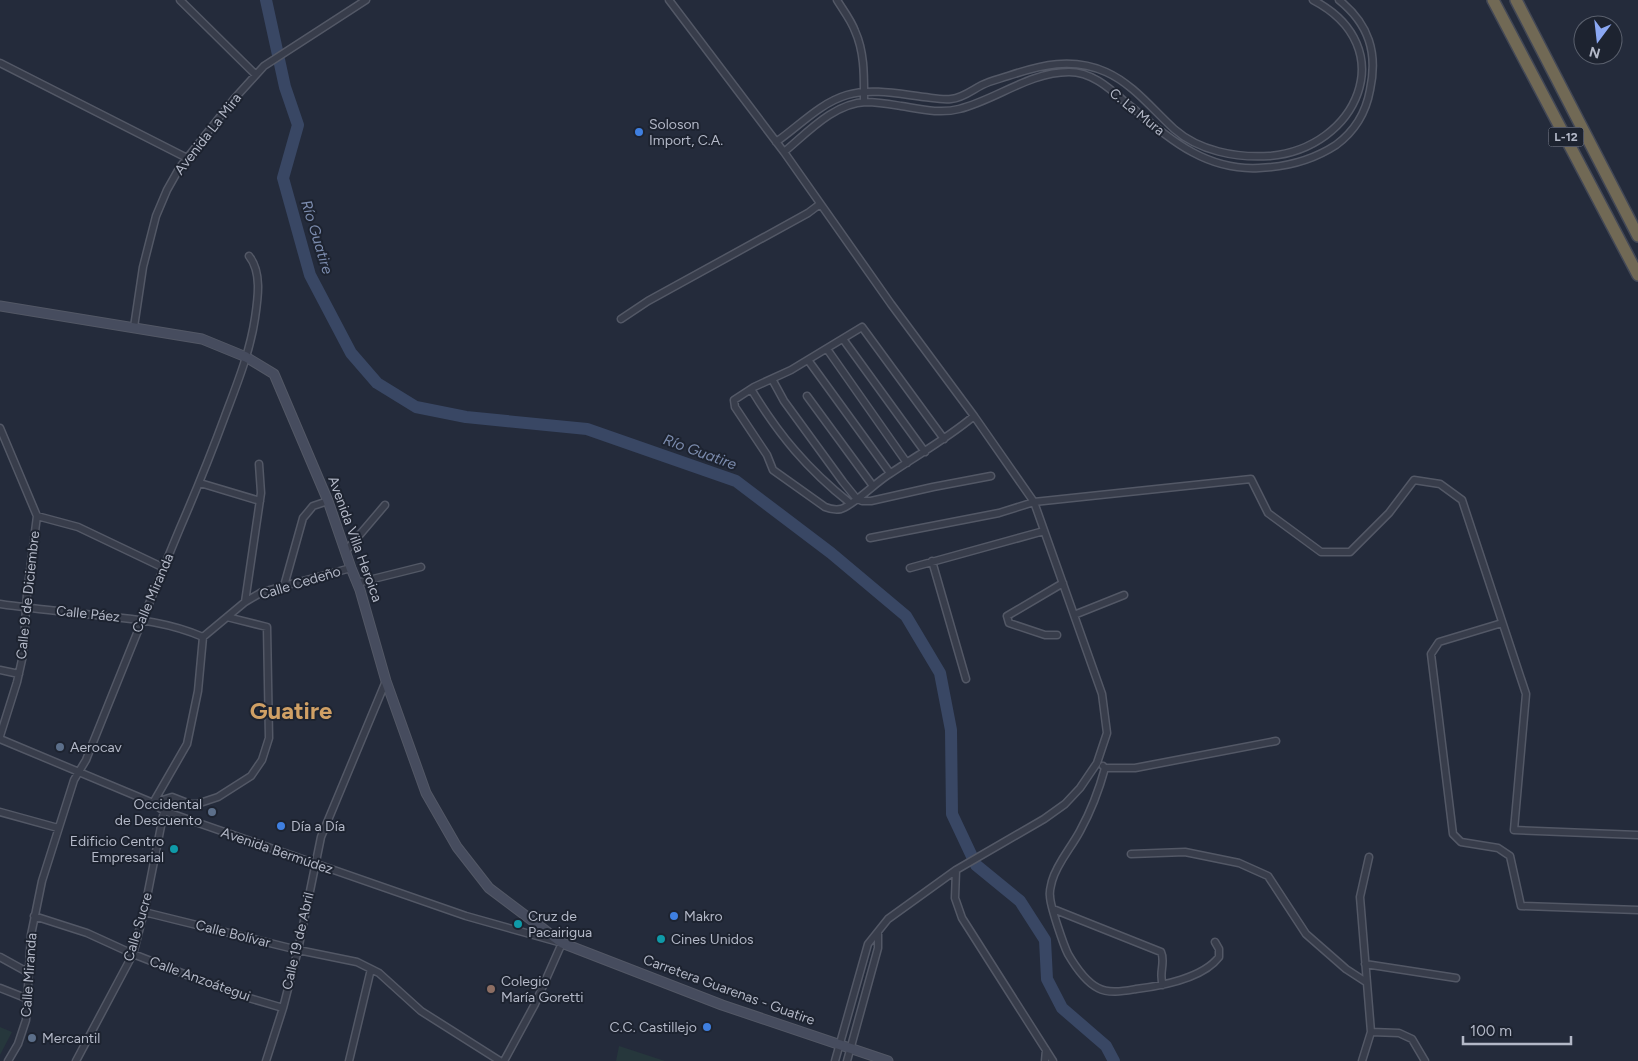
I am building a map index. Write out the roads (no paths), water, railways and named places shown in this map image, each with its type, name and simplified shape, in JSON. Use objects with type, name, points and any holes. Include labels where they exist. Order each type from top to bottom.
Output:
[{"type":"highway","name":"L-12","points":[[1493,0],[1638,275]]},
{"type":"highway","name":"L-12","points":[[1516,0],[1638,236]]},
{"type":"main road","name":"Avenida Villa Heroica","points":[[0,306],[202,339],[246,357],[274,374],[328,500],[350,568],[357,583],[386,682],[426,793],[456,847],[489,888],[562,943]]},
{"type":"main road","name":"Carretera Guarenas - Guatire","points":[[562,943],[722,1005],[888,1061]]},
{"type":"street","points":[[180,0],[256,75]]},
{"type":"street","name":"Avenida La Mira","points":[[134,327],[143,267],[156,216],[167,190],[180,167],[234,99],[264,66],[366,0]]},
{"type":"street","points":[[670,0],[784,152],[1034,502],[1102,694],[1107,733],[1098,763],[1080,788],[1065,804],[1044,819],[956,870],[888,919],[868,944],[835,1061]]},
{"type":"street","points":[[837,0],[855,30],[859,41],[864,66],[864,102]]},
{"type":"street","points":[[776,142],[819,109],[846,95],[864,92],[949,100],[983,85],[1036,67],[1067,63],[1083,65],[1105,72],[1122,82],[1176,130],[1208,148],[1229,154],[1250,156],[1270,156],[1286,153],[1319,139],[1342,120],[1357,97],[1361,81],[1362,69],[1359,50],[1353,36],[1345,23],[1313,0]]},
{"type":"street","name":"C. La Mura","points":[[784,152],[840,109],[864,102],[935,111],[952,110],[973,104],[1043,76],[1069,72],[1086,75],[1101,83],[1167,137],[1198,156],[1228,167],[1259,168],[1291,164],[1314,157],[1343,139],[1365,111],[1374,69],[1372,51],[1367,35],[1359,20],[1339,0]]},
{"type":"street","points":[[0,63],[187,158]]},
{"type":"street","points":[[621,318],[648,301],[808,213],[820,204]]},
{"type":"street","name":"Calle Miranda","points":[[8,1061],[18,1044],[26,1020],[30,935],[42,881],[58,828],[78,772],[86,760],[141,620],[200,483],[246,357],[255,318],[257,288],[257,271],[255,264],[249,256]]},
{"type":"street","points":[[944,439],[862,327],[808,360],[751,389],[734,400],[735,407],[768,456],[773,470],[825,507],[841,509],[890,473],[944,439],[974,416]]},
{"type":"street","points":[[843,339],[925,452]]},
{"type":"street","points":[[827,349],[907,463]]},
{"type":"street","points":[[808,360],[890,473]]},
{"type":"street","points":[[772,379],[784,401],[856,498],[862,501],[871,501],[991,476]]},
{"type":"street","points":[[751,389],[769,418],[801,460],[830,488],[850,503]]},
{"type":"street","points":[[807,396],[873,486]]},
{"type":"street","name":"Calle 9 de Diciembre","points":[[0,428],[37,516],[26,608],[23,655],[0,738]]},
{"type":"street","points":[[246,602],[261,493],[259,464]]},
{"type":"street","points":[[870,538],[999,513],[1034,502],[1251,480],[1268,513],[1313,547],[1321,552],[1350,552],[1389,513],[1414,480],[1440,484],[1462,500],[1526,694],[1514,830],[1638,836]]},
{"type":"street","points":[[200,483],[260,501]]},
{"type":"street","points":[[284,586],[303,518],[313,506],[328,500]]},
{"type":"street","points":[[345,552],[385,505]]},
{"type":"street","points":[[37,516],[78,527],[164,568]]},
{"type":"street","points":[[910,568],[1044,531]]},
{"type":"street","points":[[932,561],[966,680]]},
{"type":"street","points":[[357,583],[421,567]]},
{"type":"street","name":"Calle Cedeño","points":[[203,637],[246,602],[262,592],[350,568]]},
{"type":"street","points":[[1057,635],[1045,635],[1009,624],[1007,616],[1063,583]]},
{"type":"street","points":[[1074,615],[1124,595]]},
{"type":"street","name":"Calle Páez","points":[[0,604],[141,620],[186,629],[203,637]]},
{"type":"street","points":[[153,804],[172,797],[190,804],[197,804],[218,797],[251,776],[262,760],[269,738],[267,627],[227,617]]},
{"type":"street","points":[[1502,623],[1439,642],[1431,654],[1453,834],[1460,842],[1498,848],[1510,856],[1521,906],[1638,910]]},
{"type":"street","points":[[153,804],[187,744],[198,691],[203,637]]},
{"type":"street","points":[[0,670],[19,674]]},
{"type":"street","name":"Calle 19 de Abril","points":[[266,1061],[283,1008],[298,950],[314,864],[321,838],[386,682]]},
{"type":"street","name":"Avenida Bermúdez","points":[[0,738],[153,804],[164,811],[466,916],[562,943]]},
{"type":"street","points":[[1098,763],[1105,768],[1135,768],[1276,741]]},
{"type":"street","points":[[1105,768],[1094,801],[1080,831],[1053,878],[1050,895],[1068,954],[1091,984],[1100,989],[1126,991],[1163,985],[1187,978],[1220,957],[1215,942]]},
{"type":"street","name":"Calle Sucre","points":[[76,1061],[133,954],[144,912],[164,811]]},
{"type":"street","points":[[0,812],[58,828]]},
{"type":"street","points":[[1131,854],[1185,852],[1239,863],[1268,876],[1306,934],[1346,968],[1366,982]]},
{"type":"street","points":[[1362,1061],[1371,1032],[1360,897],[1369,856]]},
{"type":"street","points":[[956,870],[955,898],[962,918],[1053,1061]]},
{"type":"street","points":[[1053,909],[1161,952],[1163,958],[1161,980],[1163,985]]},
{"type":"street","name":"Calle Bolívar","points":[[144,912],[298,950],[357,962],[379,973],[421,1011],[500,1061]]},
{"type":"street","name":"Calle Anzoátegui","points":[[34,916],[87,932],[133,954],[249,998],[283,1008]]},
{"type":"street","points":[[847,1061],[878,948],[878,932]]},
{"type":"street","points":[[504,1061],[535,1004],[562,943]]},
{"type":"street","points":[[0,957],[29,973]]},
{"type":"street","points":[[1365,964],[1456,978]]},
{"type":"street","points":[[349,1061],[371,969]]},
{"type":"street","points":[[0,988],[28,999]]},
{"type":"street","points":[[1371,1032],[1399,1033],[1412,1039],[1425,1061]]},
{"type":"street","points":[[1045,1061],[1046,1050]]},
{"type":"waterway","name":"Río Guatire","points":[[266,0],[285,87],[298,125],[283,178],[310,275],[351,353],[377,383],[416,407],[466,417],[587,429],[736,481],[831,553],[906,616],[940,673],[951,730],[952,814],[976,865],[1020,901],[1045,940],[1047,979],[1062,1008],[1106,1046],[1114,1061]]},
{"type":"place","name":"Soloson Import, C.A.","points":[[639,132]]},
{"type":"place","name":"Aerocav","points":[[60,747]]},
{"type":"place","name":"Occidental de Descuento","points":[[212,812]]},
{"type":"place","name":"Día a Día","points":[[281,826]]},
{"type":"place","name":"Edificio Centro Empresarial","points":[[174,849]]},
{"type":"place","name":"Makro","points":[[674,916]]},
{"type":"place","name":"Cruz de Pacairigua","points":[[518,924]]},
{"type":"place","name":"Cines Unidos","points":[[661,939]]},
{"type":"place","name":"Colegio María Goretti","points":[[491,989]]},
{"type":"place","name":"C.C. Castillejo","points":[[707,1027]]},
{"type":"place","name":"Mercantil","points":[[32,1038]]},
{"type":"district","name":"Guatire","points":[[291,710]]}]
